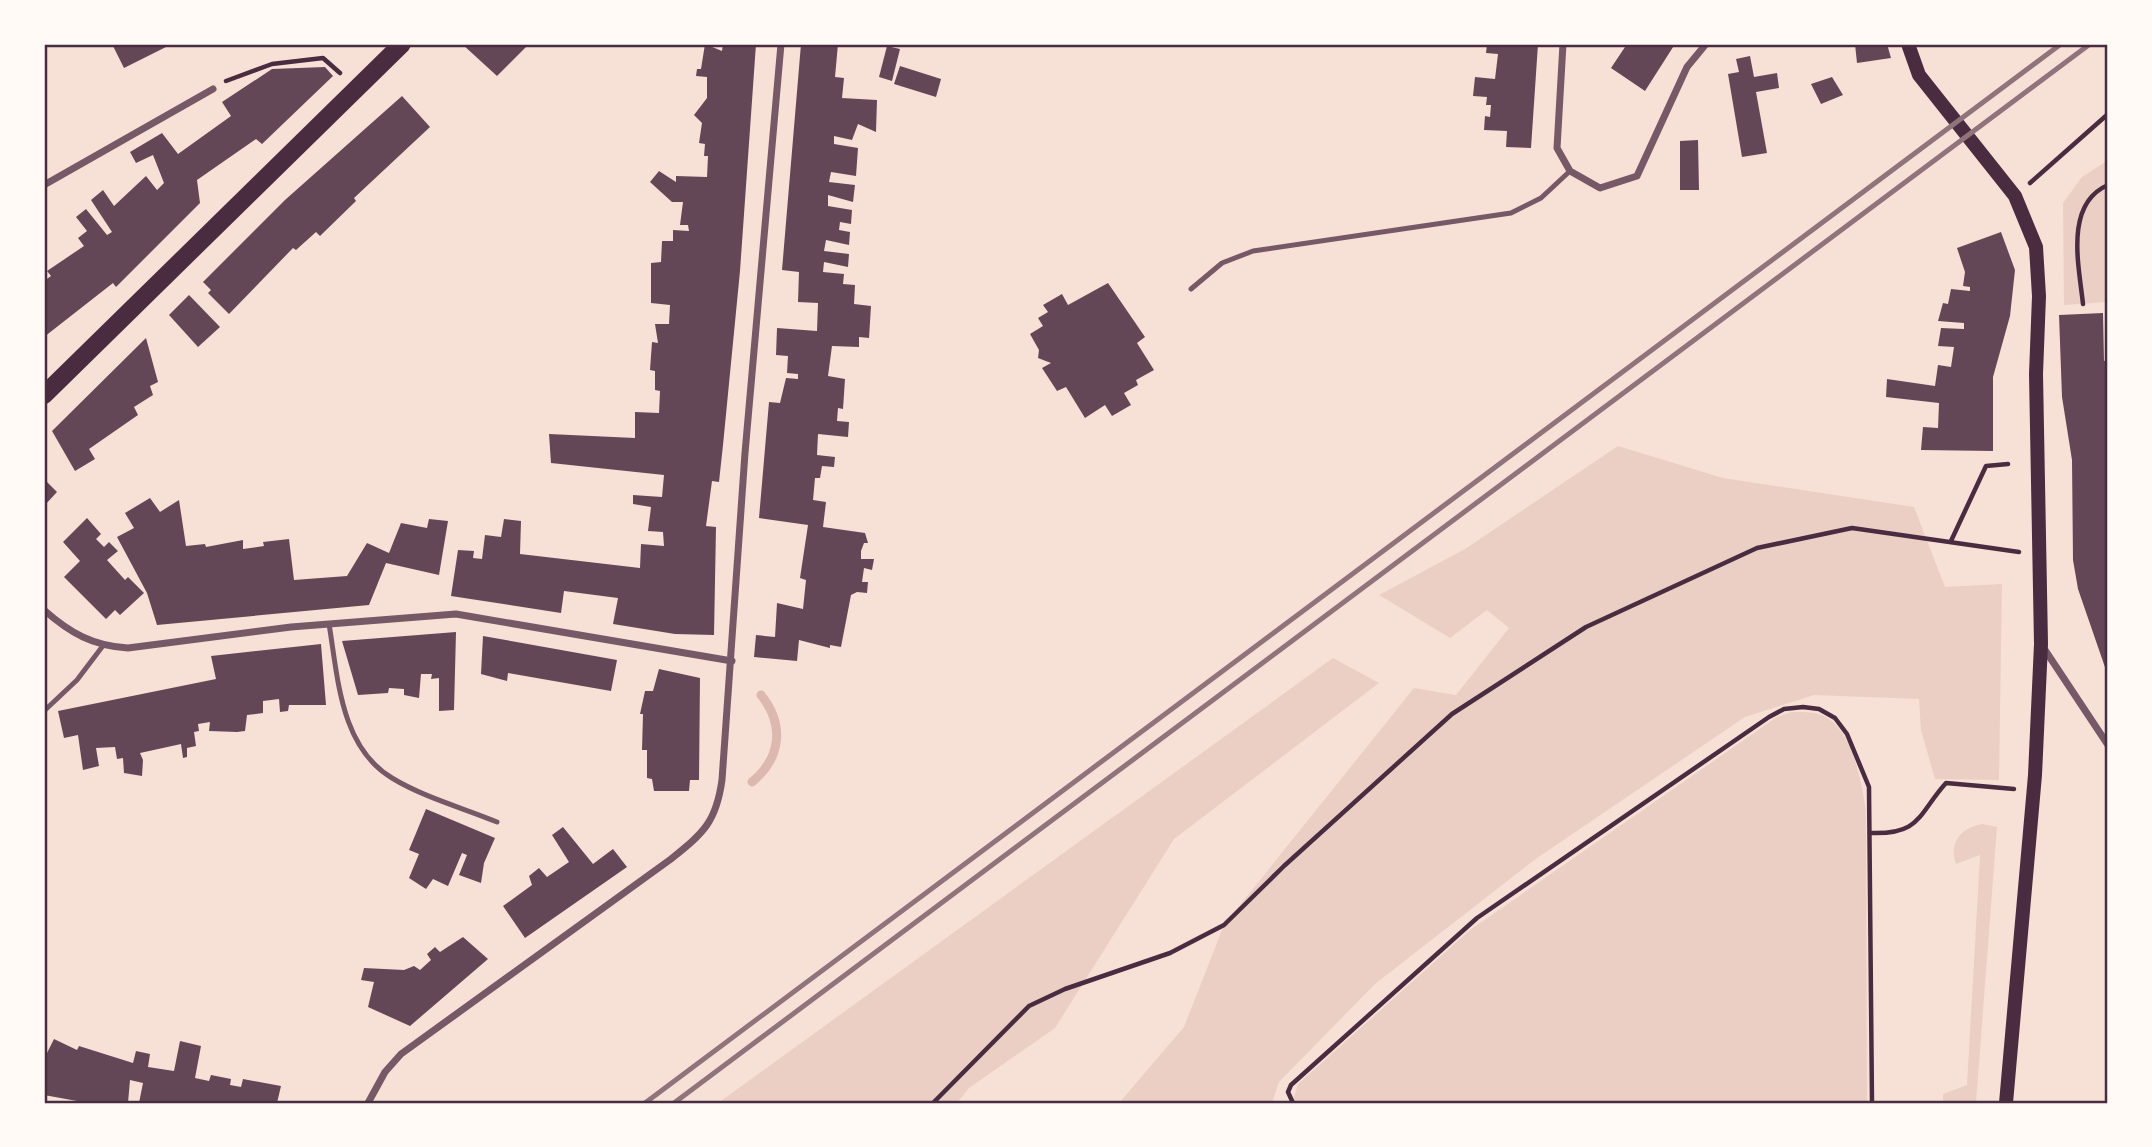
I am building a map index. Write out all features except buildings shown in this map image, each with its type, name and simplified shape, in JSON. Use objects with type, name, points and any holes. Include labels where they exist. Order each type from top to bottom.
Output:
[{"type":"main road","points":[[44,395],[402,44]]},
{"type":"main road","points":[[1908,44],[1919,75],[2015,196],[2036,247],[2041,644],[2034,791],[2006,1103]]},
{"type":"street","points":[[368,1103],[385,1072],[401,1054],[702,834],[713,820],[719,803],[732,661],[745,453],[781,44]]},
{"type":"street","points":[[1563,44],[1557,148],[1570,171],[1600,188],[1637,176],[1687,67],[1706,44]]},
{"type":"street","points":[[44,185],[213,89]]},
{"type":"street","points":[[44,610],[81,638],[102,647],[128,648],[329,624],[474,615],[732,661]]},
{"type":"street","points":[[2041,644],[2105,736],[2108,745]]},
{"type":"lane","points":[[1191,289],[1223,263],[1253,251],[1511,213],[1541,198],[1570,171]]},
{"type":"lane","points":[[329,624],[348,723],[365,756],[391,778],[497,822]]},
{"type":"lane","points":[[44,711],[76,680],[102,647]]},
{"type":"path","points":[[213,89],[236,76],[272,64],[323,58],[355,89]]},
{"type":"path","points":[[2015,196],[2108,114]]},
{"type":"path","points":[[2083,304],[2077,265],[2082,211],[2090,195],[2108,185]]},
{"type":"path","points":[[1951,541],[1986,467],[2008,464]]},
{"type":"path","points":[[933,1103],[1030,1006],[1065,989],[1170,953],[1223,925],[1452,713],[1586,627],[1757,548],[1852,528],[2040,555]]},
{"type":"path","points":[[1293,1103],[1288,1092],[1291,1085],[1478,918],[1784,709],[1819,709],[1835,718],[1847,734],[1869,788],[1872,1103]]},
{"type":"path","points":[[1870,834],[1897,831],[1911,826],[1923,816],[1946,783],[2034,791]]},
{"type":"shaded area","points":[[2108,160],[2108,302],[2064,305],[2063,203],[2082,177]]},
{"type":"shaded area","points":[[1618,446],[1723,478],[1914,507],[1945,587],[2002,584],[1999,780],[1935,779],[1921,730],[1919,699],[1814,695],[1745,717],[1537,858],[1375,984],[1279,1082],[1272,1103],[1119,1103],[1184,1027],[1224,925],[1414,688],[1456,695],[1509,628],[1487,610],[1450,638],[1379,595],[1465,549]]},
{"type":"shaded area","points":[[1333,658],[1379,683],[1174,839],[1055,1028],[969,1088],[957,1103],[718,1103]]},
{"type":"shaded area","points":[[1791,712],[1816,713],[1834,723],[1849,745],[1864,798],[1867,1103],[1292,1103],[1298,1084],[1470,930],[1777,717]]},
{"type":"shaded area","points":[[1983,824],[1997,827],[1976,1103],[1943,1103],[1943,1094],[1967,1085],[1980,855],[1956,864],[1955,842],[1969,828]]},
{"type":"waterway","points":[[752,782],[769,762],[776,741],[774,718],[761,695]]},
{"type":"railway","points":[[645,1103],[2061,44]]},
{"type":"railway","points":[[674,1103],[2090,44]]}]
